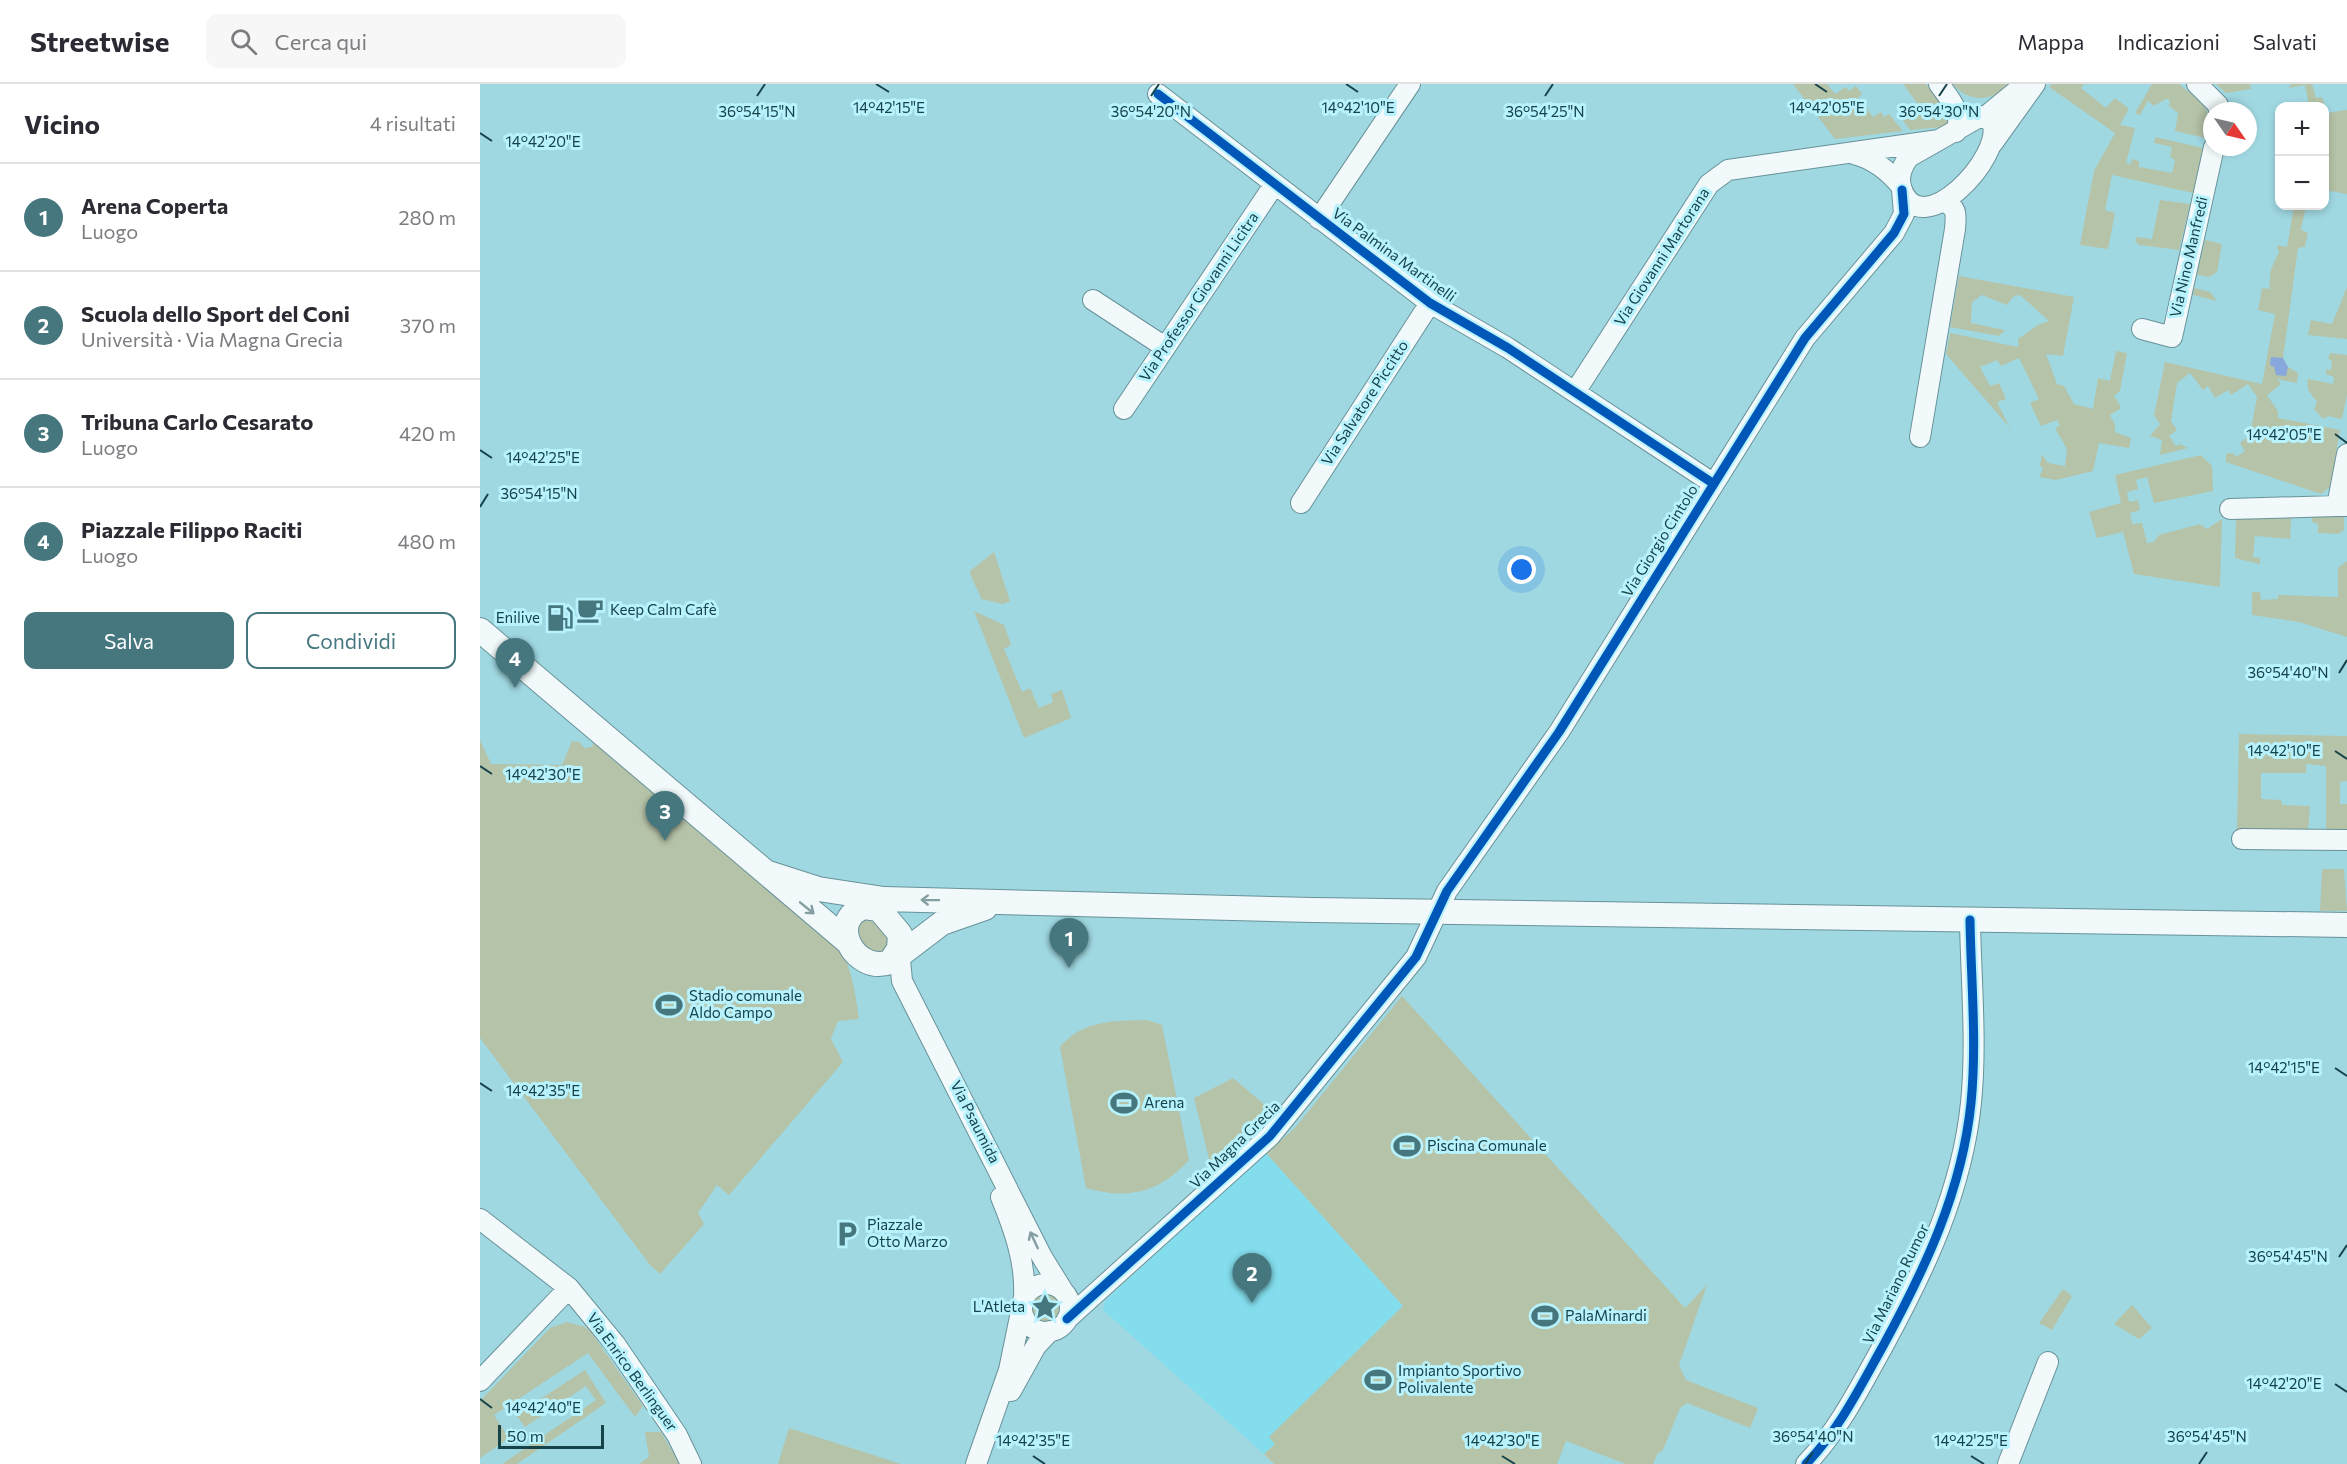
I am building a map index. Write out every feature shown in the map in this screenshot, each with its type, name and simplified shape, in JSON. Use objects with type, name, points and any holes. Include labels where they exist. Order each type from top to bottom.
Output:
[{"type":"main road","points":[[480,630],[848,942],[889,958]]},
{"type":"main road","points":[[768,873],[872,903],[1010,902],[2347,925]]},
{"type":"main road","points":[[889,958],[942,923],[967,912],[1010,902]]},
{"type":"main road","points":[[848,942],[845,932],[847,921],[854,911],[872,903]]},
{"type":"main road","points":[[872,903],[900,934],[889,958]]},
{"type":"street","points":[[1319,219],[1410,84]]},
{"type":"street","name":"Via Giorgio Cintolo","points":[[1439,911],[1447,891],[1558,732],[1805,338],[1894,233],[1904,214],[1900,178],[1904,163],[1915,152],[1984,117],[2025,84]]},
{"type":"street","points":[[1984,157],[2035,84]]},
{"type":"street","points":[[2197,84],[2215,102]]},
{"type":"street","points":[[1944,90],[1990,119],[1994,127],[1954,229]]},
{"type":"street","points":[[1944,90],[1959,121],[1947,136]]},
{"type":"street","name":"Via Palmina Martinelli","points":[[1158,94],[1430,303],[1508,348],[1714,484]]},
{"type":"street","name":"Via Giovanni Martorana","points":[[1575,392],[1709,184],[1728,170],[1947,136]]},
{"type":"street","points":[[1848,153],[1873,160],[1885,169],[1916,204],[1932,207],[1941,203],[1955,209],[1954,229],[1920,437]]},
{"type":"street","name":"Via Nino Manfredi","points":[[2142,329],[2172,337],[2212,156]]},
{"type":"street","name":"Via Giorgio Cintolo","points":[[1894,233],[1941,203],[1969,180],[1984,157]]},
{"type":"street","name":"Via Professor Giovanni Licitra","points":[[1124,409],[1274,184]]},
{"type":"street","points":[[1093,300],[1165,347]]},
{"type":"street","name":"Via Salvatore Piccitto","points":[[1301,503],[1430,303]]},
{"type":"street","points":[[2230,509],[2342,506],[2347,453]]},
{"type":"street","points":[[2242,839],[2347,840]]},
{"type":"street","name":"Via Magna Grecia","points":[[1067,1319],[1289,1117],[1416,957],[1439,911]]},
{"type":"street","name":"Via Mariano Rumor","points":[[1806,1464],[1832,1434],[1909,1299],[1941,1227],[1956,1179],[1968,1125],[1973,1061],[1970,920]]},
{"type":"street","name":"Via Psaumida","points":[[889,958],[1042,1257],[1063,1291]]},
{"type":"street","name":"Via Psaumida","points":[[889,958],[891,982],[997,1189],[1018,1246],[1025,1275],[1023,1302],[1009,1370],[987,1435]]},
{"type":"street","name":"Via Enrico Berlinguer","points":[[480,1219],[569,1288],[615,1344],[677,1435],[692,1464]]},
{"type":"street","points":[[1039,1284],[1052,1284],[1063,1291],[1070,1304],[1067,1319],[1057,1329],[1042,1332],[1030,1326],[1023,1302],[1039,1284]]},
{"type":"street","points":[[480,1381],[569,1288]]},
{"type":"street","points":[[976,1464],[987,1435],[1036,1346],[1050,1331]]},
{"type":"street","points":[[2008,1464],[2048,1362]]},
{"type":"shaded area","points":[[2271,357],[2283,358],[2288,367],[2286,376],[2276,375],[2274,367],[2270,365]]},
{"type":"shaded area","points":[[1266,1153],[1403,1306],[1269,1437],[1275,1444],[1264,1454],[1103,1310],[1105,1301]]},
{"type":"green space","points":[[1793,84],[1827,84],[1835,94],[1846,87],[1849,91],[1856,86],[1862,94],[1858,98],[1873,117],[1881,112],[1884,117],[1889,114],[1903,131],[1835,139]]},
{"type":"green space","points":[[1903,84],[1926,84],[1949,115],[1949,122],[1944,127],[1910,130],[1903,121],[1920,107]]},
{"type":"green space","points":[[1953,84],[2009,84],[1996,94],[1981,98],[1966,95]]},
{"type":"green space","points":[[2052,84],[2084,84],[2081,88],[2106,108],[2115,98],[2129,109],[2120,125],[2135,128],[2126,163],[2131,164],[2132,159],[2139,161],[2139,167],[2172,173],[2175,160],[2170,157],[2172,147],[2154,143],[2155,137],[2203,148],[2193,193],[2112,175],[2105,210],[2115,213],[2108,249],[2080,245],[2094,171],[2115,133],[2049,87]]},
{"type":"green space","points":[[2152,84],[2179,84],[2203,105],[2203,138],[2175,131],[2178,113],[2169,106],[2170,100],[2166,99],[2154,106],[2148,101],[2140,115],[2135,113]]},
{"type":"green space","points":[[2216,84],[2250,84],[2251,89],[2226,93]]},
{"type":"green space","points":[[2292,84],[2312,84],[2316,98],[2322,97],[2324,102],[2308,102],[2305,85],[2288,88]]},
{"type":"green space","points":[[2347,110],[2347,194],[2329,191],[2329,113]]},
{"type":"green space","points":[[2160,200],[2190,204],[2179,250],[2139,245],[2135,241],[2136,237],[2152,239]]},
{"type":"green space","points":[[2293,210],[2305,210],[2301,230],[2308,233],[2305,247],[2298,248],[2283,358],[2288,367],[2298,373],[2297,383],[2277,379],[2281,384],[2267,395],[2278,411],[2278,418],[2340,430],[2330,487],[2321,494],[2226,462],[2226,454],[2233,453],[2236,457],[2245,451],[2240,443],[2250,435],[2257,397],[2248,384],[2231,395],[2228,390],[2215,398],[2208,386],[2203,390],[2190,373],[2177,383],[2171,421],[2177,430],[2169,436],[2176,446],[2180,444],[2188,448],[2160,455],[2162,440],[2150,436],[2160,424],[2154,415],[2165,362],[2262,384],[2275,314],[2258,310],[2262,288],[2269,289],[2271,269],[2279,252],[2277,245],[2287,247]]},
{"type":"green space","points":[[2205,240],[2222,244],[2217,272],[2209,277],[2197,275]]},
{"type":"green space","points":[[1959,276],[2074,297],[2063,356],[2046,354],[2057,384],[2064,386],[2074,404],[2093,409],[2098,378],[2110,381],[2116,351],[2127,353],[2120,391],[2114,396],[2120,409],[2110,415],[2115,425],[2115,432],[2131,438],[2129,448],[2099,443],[2093,471],[2056,480],[2039,477],[2043,469],[2040,465],[2042,454],[2048,463],[2065,466],[2067,449],[2055,428],[2060,426],[2057,420],[2041,426],[2030,403],[2039,399],[2019,358],[2001,366],[1997,360],[1980,367],[1990,386],[1999,383],[2006,399],[1997,402],[2010,428],[1946,354],[1950,333],[2018,347],[2018,339],[2038,325],[2049,321],[2020,295],[2014,296],[2007,305],[1982,295],[1972,302],[1971,323],[2005,330],[1999,336],[1950,327]]},
{"type":"green space","points":[[2347,287],[2347,339],[2308,335],[2311,320],[2332,324]]},
{"type":"green space","points":[[2194,288],[2210,292],[2217,301],[2193,295]]},
{"type":"green space","points":[[2330,353],[2347,355],[2347,394],[2342,419],[2328,416],[2323,419],[2314,409],[2317,401],[2308,388],[2308,379],[2333,384],[2334,377],[2326,374],[2326,369],[2331,370],[2332,360],[2328,359]]},
{"type":"green space","points":[[2201,455],[2212,466],[2213,491],[2154,503],[2147,477],[2136,480],[2138,489],[2127,492],[2129,502],[2138,500],[2140,510],[2130,513],[2132,524],[2142,523],[2147,543],[2154,542],[2159,535],[2200,524],[2207,529],[2222,519],[2220,587],[2134,574],[2123,532],[2097,538],[2089,512],[2121,503],[2115,475]]},
{"type":"green space","points":[[2312,517],[2344,517],[2344,530],[2338,534],[2318,533],[2318,524],[2312,522]]},
{"type":"green space","points":[[2291,518],[2290,539],[2255,536],[2253,557],[2260,558],[2260,564],[2235,558],[2236,519]]},
{"type":"green space","points":[[994,552],[1010,601],[1003,604],[981,599],[970,571]]},
{"type":"green space","points":[[2347,561],[2347,637],[2299,622],[2252,615],[2252,592],[2260,592],[2261,600],[2278,599],[2278,595],[2338,597],[2338,568]]},
{"type":"green space","points":[[974,611],[1004,625],[1011,645],[1004,649],[1022,692],[1030,688],[1039,708],[1053,702],[1051,694],[1062,690],[1071,718],[1024,738]]},
{"type":"green space","points":[[2239,734],[2347,736],[2347,781],[2340,782],[2340,804],[2347,804],[2347,832],[2326,831],[2326,766],[2306,764],[2306,773],[2261,773],[2261,799],[2281,800],[2282,805],[2310,806],[2308,831],[2237,829]]},
{"type":"green space","name":"Stadio comunale Aldo Campo","points":[[480,740],[491,764],[562,765],[572,741],[580,742],[584,748],[592,747],[594,741],[836,940],[849,969],[859,1019],[838,1021],[831,1039],[843,1062],[729,1195],[717,1185],[698,1213],[704,1224],[660,1274],[650,1265],[480,1038]]},
{"type":"green space","points":[[2322,869],[2344,869],[2347,911],[2320,911]]},
{"type":"green space","points":[[867,913],[892,937],[883,956],[862,947],[853,924]]},
{"type":"green space","points":[[1402,996],[1685,1308],[1707,1285],[1679,1365],[1686,1380],[1758,1408],[1750,1428],[1687,1403],[1680,1408],[1663,1450],[1658,1453],[1653,1464],[1626,1464],[1566,1441],[1557,1464],[1274,1464],[1264,1454],[1275,1444],[1269,1437],[1403,1306],[1266,1153],[1294,1129]]},
{"type":"green space","name":"Arena","points":[[1147,1020],[1162,1025],[1189,1160],[1166,1180],[1142,1191],[1116,1193],[1086,1188],[1060,1047],[1069,1038],[1088,1027],[1111,1022]]},
{"type":"green space","points":[[1233,1078],[1272,1111],[1211,1167],[1194,1098]]},
{"type":"green space","points":[[2063,1289],[2072,1296],[2052,1330],[2039,1323]]},
{"type":"green space","points":[[1045,1291],[1056,1296],[1061,1307],[1056,1318],[1045,1323],[1034,1318],[1029,1307],[1034,1296]]},
{"type":"green space","points":[[2132,1305],[2152,1328],[2139,1339],[2114,1324]]},
{"type":"green space","points":[[567,1322],[585,1327],[591,1332],[643,1406],[635,1417],[588,1353],[494,1415],[509,1438],[480,1458],[480,1401],[550,1328]]},
{"type":"green space","points":[[585,1370],[606,1403],[517,1464],[502,1464],[596,1400],[586,1386],[525,1427],[516,1415]]},
{"type":"green space","points":[[789,1428],[901,1464],[778,1464]]},
{"type":"green space","points":[[645,1432],[661,1432],[680,1464],[639,1464],[649,1457]]},
{"type":"cycle path","points":[[1158,94],[1430,303],[1508,348],[1714,484]]},
{"type":"cycle path","points":[[1067,1319],[1270,1136],[1416,957],[1447,891],[1559,732],[1805,338],[1894,233],[1904,214],[1902,190]]},
{"type":"cycle path","points":[[1806,1464],[1839,1423],[1883,1346],[1927,1258],[1950,1198],[1966,1136],[1973,1080],[1974,1035],[1970,920]]},
{"type":"place","name":"Keep Calm Cafè","points":[[590,610]]},
{"type":"place","name":"Enilive","points":[[560,618]]},
{"type":"place","name":"Piazzale Filippo Raciti","points":[[515,688]]},
{"type":"place","name":"Tribuna Carlo Cesarato","points":[[665,841]]},
{"type":"place","name":"Arena Coperta","points":[[1069,968]]},
{"type":"place","name":"Stadio comunale Aldo Campo","points":[[669,1005]]},
{"type":"place","name":"Arena","points":[[1124,1103]]},
{"type":"place","name":"Piscina Comunale","points":[[1407,1146]]},
{"type":"place","name":"Piazzale Otto Marzo","points":[[847,1234]]},
{"type":"place","name":"Scuola dello Sport del Coni","points":[[1252,1303]]},
{"type":"place","name":"L'Atleta","points":[[1045,1307]]},
{"type":"place","name":"PalaMinardi","points":[[1545,1316]]},
{"type":"place","name":"Impianto Sportivo Polivalente","points":[[1378,1380]]}]
